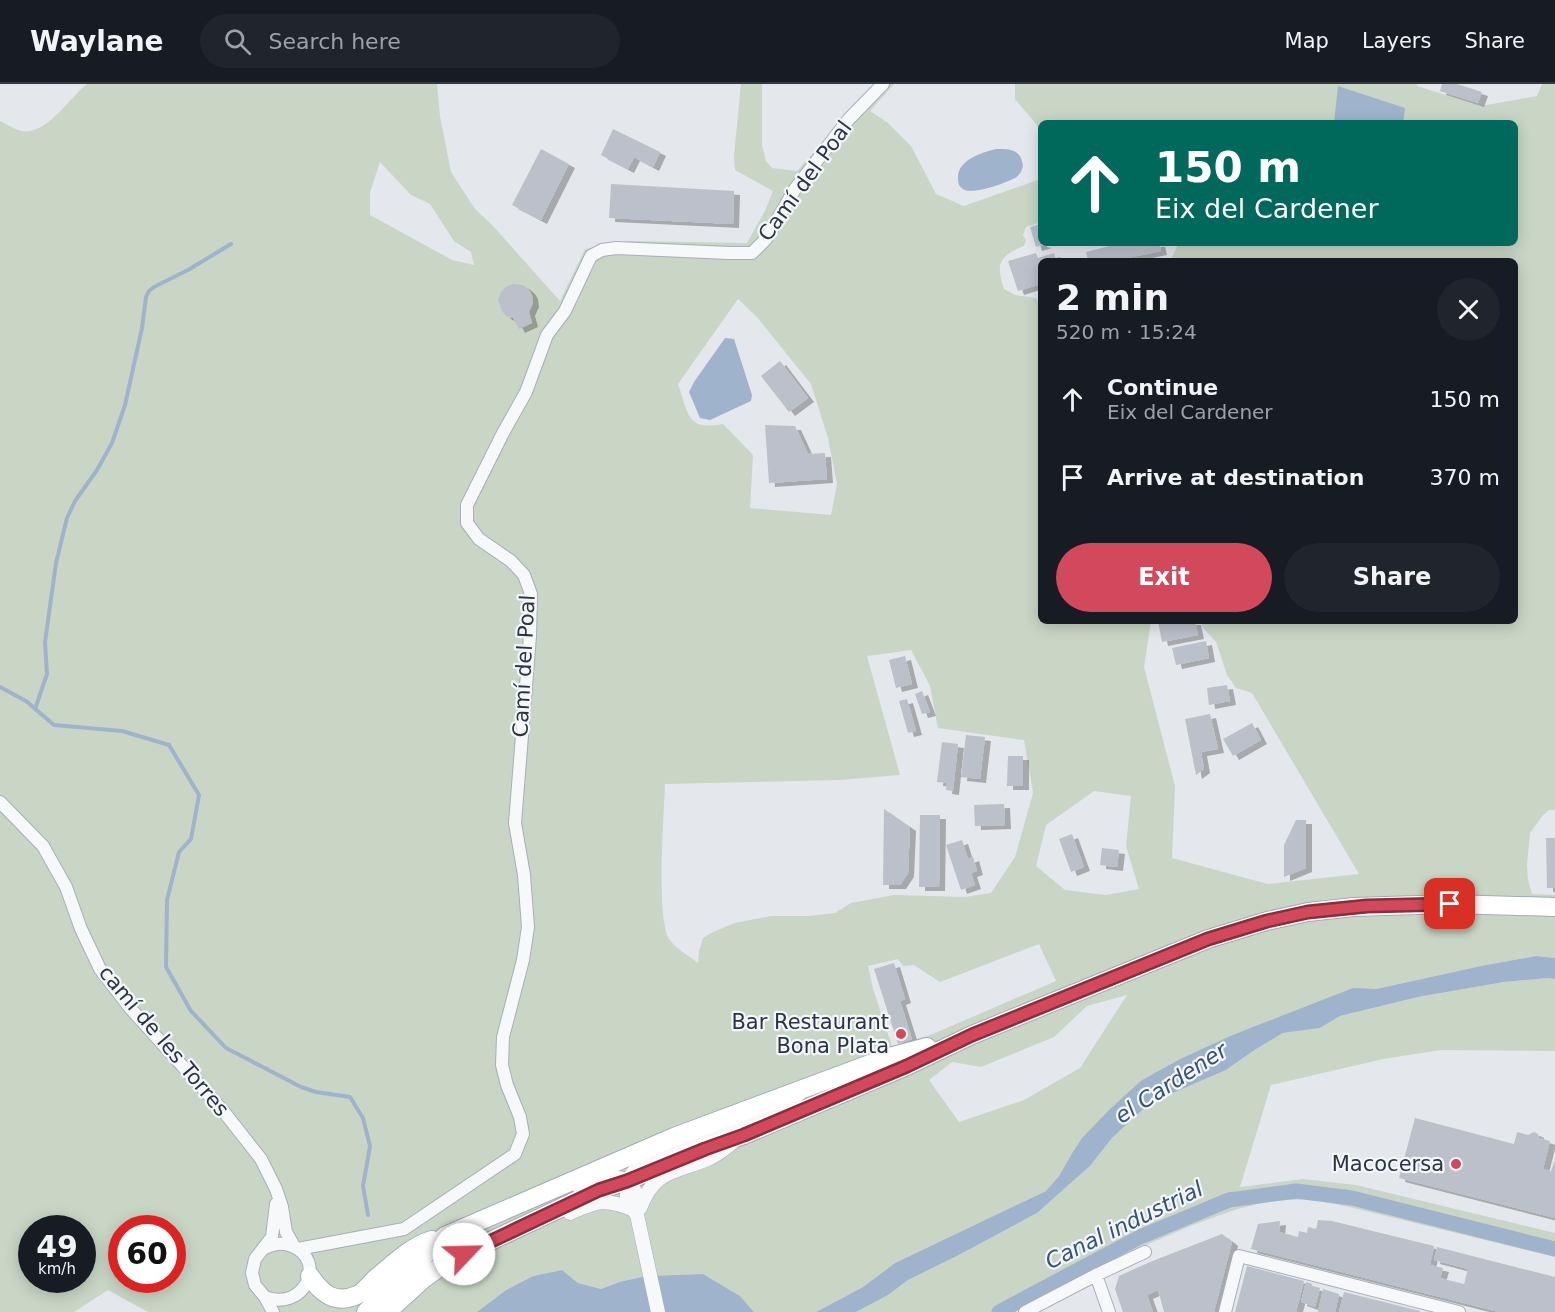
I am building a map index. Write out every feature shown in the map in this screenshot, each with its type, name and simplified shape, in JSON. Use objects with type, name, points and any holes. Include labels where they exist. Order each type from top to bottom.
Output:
[{"type":"main road","points":[[387,1312],[437,1269],[599,1190],[744,1135],[907,1066],[972,1035],[1198,943],[1267,921],[1308,912],[1380,905],[1555,907]]},
{"type":"main road","points":[[309,1270],[318,1288],[331,1297],[344,1298],[358,1295],[398,1259],[426,1241],[445,1236],[674,1137],[886,1058],[972,1035]]},
{"type":"main road","points":[[366,1312],[445,1236]]},
{"type":"street","name":"Camí del Poal","points":[[336,1242],[404,1229],[515,1154],[523,1134],[520,1117],[507,1085],[502,1065],[503,1038],[523,960],[528,927],[524,875],[515,823],[530,636],[531,594],[524,575],[511,561],[479,539],[467,523],[467,505],[526,392],[547,335],[566,311],[591,256],[602,250],[616,248],[752,253],[766,239],[795,189],[848,120],[883,84]]},
{"type":"street","name":"camí de les Torres","points":[[0,802],[43,846],[66,887],[81,929],[100,969],[131,1009],[224,1112],[261,1159],[276,1189],[286,1232],[296,1248]]},
{"type":"street","points":[[627,1181],[638,1166],[673,1150],[765,1116],[786,1106],[804,1089]]},
{"type":"street","points":[[638,1213],[649,1189],[663,1175],[713,1157],[744,1135]]},
{"type":"street","points":[[495,1214],[533,1207],[594,1181],[619,1176],[635,1189],[658,1312]]},
{"type":"street","points":[[264,1249],[282,1243],[296,1248],[305,1256],[309,1270],[308,1285],[285,1307],[266,1297],[255,1286],[252,1273],[255,1259],[272,1237],[277,1207],[276,1189]]},
{"type":"street","points":[[530,1222],[567,1214],[606,1201],[638,1213]]},
{"type":"street","points":[[296,1248],[336,1242]]},
{"type":"street","points":[[309,1270],[317,1256],[336,1242]]},
{"type":"street","points":[[1026,1312],[1145,1252]]},
{"type":"street","points":[[1225,1312],[1239,1256],[1459,1312]]},
{"type":"street","points":[[1096,1275],[1109,1312]]},
{"type":"street","points":[[266,1297],[273,1312]]},
{"type":"green space","points":[[87,84],[437,84],[440,116],[451,172],[475,209],[560,301],[585,249],[629,241],[747,243],[773,191],[735,170],[734,156],[741,84],[762,84],[762,145],[766,161],[772,168],[797,171],[875,84],[894,84],[870,111],[888,123],[911,146],[936,194],[964,206],[1038,180],[1038,223],[1026,227],[1023,235],[1026,240],[1024,246],[1005,257],[1000,266],[1000,272],[1004,289],[1015,295],[1036,298],[1038,302],[1038,624],[1151,624],[1144,667],[1175,786],[1172,858],[1268,884],[1359,874],[1252,693],[1236,688],[1227,675],[1216,642],[1202,624],[1518,624],[1518,258],[1172,258],[1178,246],[1518,246],[1518,120],[1038,120],[1038,126],[1015,99],[1015,84],[1417,84],[1417,86],[1481,106],[1537,96],[1542,84],[1555,84],[1555,810],[1549,810],[1543,815],[1530,833],[1527,865],[1532,894],[1555,895],[1555,958],[1536,956],[1376,989],[1353,989],[1230,1036],[1180,1059],[1142,1080],[1071,1155],[1059,1176],[1046,1191],[895,1263],[863,1287],[816,1312],[754,1312],[740,1296],[703,1274],[646,1276],[601,1289],[578,1283],[562,1270],[533,1276],[506,1290],[477,1312],[148,1312],[113,1293],[186,1293],[186,1215],[108,1215],[108,1290],[74,1312],[0,1312],[0,121],[22,131],[31,131],[49,121]],"holes":[[[380,162],[411,195],[430,204],[454,241],[471,252],[474,265],[452,260],[370,215],[370,192]],[[738,299],[757,317],[811,384],[828,438],[837,484],[831,515],[750,508],[753,455],[723,424],[702,425],[695,422],[687,412],[678,384]],[[911,650],[930,686],[938,728],[1024,740],[1033,793],[1015,857],[991,893],[965,897],[894,895],[851,903],[835,913],[771,916],[735,923],[703,938],[698,963],[678,949],[669,939],[663,910],[662,841],[665,784],[839,780],[900,775],[867,656]],[[1094,791],[1131,796],[1126,846],[1139,889],[1106,895],[1065,890],[1036,866],[1046,825]],[[1039,944],[1056,981],[928,1036],[892,1046],[873,989],[868,966],[898,959],[903,966],[914,965],[940,982]],[[1127,995],[1080,1068],[1024,1100],[959,1122],[929,1080],[952,1062],[981,1067],[1054,1037],[1087,1006]]]},
{"type":"green space","points":[[1555,979],[1555,1051],[1441,1050],[1383,1059],[1271,1085],[1240,1187],[1303,1179],[1356,1185],[1555,1233],[1555,1257],[1311,1199],[1269,1201],[1234,1210],[1193,1225],[1092,1268],[1009,1312],[856,1312],[888,1295],[908,1280],[1037,1213],[1090,1166],[1112,1138],[1150,1103],[1226,1070],[1283,1033],[1320,1028],[1340,1016],[1418,997],[1504,982]]},
{"type":"water","points":[[1338,86],[1405,108],[1403,120],[1334,120]]},
{"type":"water","points":[[996,149],[1014,151],[1020,156],[1023,166],[1019,174],[1005,183],[983,189],[970,191],[962,188],[958,179],[961,167],[971,158]]},
{"type":"water","points":[[725,338],[734,339],[752,395],[751,401],[710,420],[700,418],[689,392]]},
{"type":"water","name":"el Cardener","points":[[1536,956],[1555,958],[1555,979],[1504,982],[1418,997],[1340,1016],[1320,1028],[1283,1033],[1226,1070],[1150,1103],[1112,1138],[1090,1166],[1037,1213],[908,1280],[888,1295],[856,1312],[816,1312],[863,1287],[895,1263],[1046,1191],[1059,1176],[1082,1138],[1111,1108],[1142,1080],[1180,1059],[1230,1036],[1353,988],[1376,989]]},
{"type":"water","points":[[562,1270],[578,1283],[601,1289],[646,1276],[703,1274],[740,1296],[754,1312],[477,1312],[506,1290],[533,1276]]},
{"type":"building","points":[[1442,84],[1457,84],[1482,92],[1478,103],[1440,91]]},
{"type":"building","points":[[613,129],[660,152],[653,167],[634,157],[628,169],[601,155]]},
{"type":"building","points":[[541,149],[569,164],[541,220],[512,205]]},
{"type":"building","points":[[611,184],[734,191],[733,224],[609,218]]},
{"type":"building","points":[[1038,225],[1039,246],[1036,247],[1030,227]]},
{"type":"building","points":[[1109,246],[1160,246],[1161,251],[1127,258],[1087,258],[1086,252]]},
{"type":"building","points":[[1036,253],[1038,285],[1018,291],[1008,261]]},
{"type":"building","points":[[1054,253],[1055,258],[1038,258]]},
{"type":"building","points":[[513,284],[523,285],[532,295],[533,303],[529,312],[532,323],[519,329],[513,318],[506,316],[502,311],[498,300],[501,292]]},
{"type":"building","points":[[780,361],[808,398],[789,412],[761,376]]},
{"type":"building","points":[[765,425],[795,426],[808,454],[825,453],[827,479],[769,483]]},
{"type":"building","points":[[1159,624],[1196,624],[1198,635],[1162,642]]},
{"type":"building","points":[[1206,641],[1209,658],[1176,665],[1172,648]]},
{"type":"building","points":[[905,656],[912,684],[896,688],[889,660]]},
{"type":"building","points":[[1227,685],[1230,701],[1209,705],[1207,688]]},
{"type":"building","points":[[922,691],[930,712],[922,714],[915,694]]},
{"type":"building","points":[[907,699],[916,731],[908,733],[899,701]]},
{"type":"building","points":[[1210,714],[1218,749],[1201,752],[1204,769],[1196,775],[1185,719]]},
{"type":"building","points":[[1252,723],[1261,740],[1233,756],[1223,739]]},
{"type":"building","points":[[966,735],[985,737],[980,779],[961,777]]},
{"type":"building","points":[[942,742],[958,744],[953,791],[946,790],[947,783],[937,782]]},
{"type":"building","points":[[1008,756],[1023,756],[1023,786],[1007,786]]},
{"type":"building","points":[[1004,804],[1005,825],[975,826],[974,805]]},
{"type":"building","points":[[884,809],[910,827],[908,873],[900,885],[883,885]]},
{"type":"building","points":[[920,815],[940,815],[939,887],[919,887]]},
{"type":"building","points":[[1296,820],[1306,820],[1306,868],[1284,877],[1284,845]]},
{"type":"building","points":[[1072,834],[1084,867],[1071,872],[1059,839]]},
{"type":"building","points":[[1546,838],[1555,838],[1555,888],[1547,888]]},
{"type":"building","points":[[962,840],[968,859],[973,857],[977,871],[971,873],[975,885],[961,890],[946,845]]},
{"type":"building","points":[[1102,848],[1119,850],[1117,867],[1100,865]]},
{"type":"building","points":[[894,963],[905,999],[900,1001],[912,1039],[898,1044],[874,969]]},
{"type":"building","name":"Macocersa","points":[[1415,1118],[1514,1144],[1517,1132],[1528,1135],[1534,1132],[1539,1138],[1550,1141],[1543,1169],[1551,1171],[1555,1160],[1555,1218],[1399,1178]]},
{"type":"building","points":[[1318,1220],[1332,1221],[1434,1246],[1430,1265],[1443,1268],[1440,1278],[1464,1284],[1468,1269],[1434,1260],[1437,1247],[1555,1277],[1555,1312],[1499,1312],[1251,1249],[1258,1224],[1280,1221],[1279,1232],[1298,1237],[1299,1231],[1307,1233],[1308,1227],[1316,1229]]},
{"type":"building","points":[[1222,1234],[1232,1242],[1214,1312],[1164,1312],[1158,1290],[1147,1295],[1153,1312],[1123,1312],[1115,1289],[1119,1276]]},
{"type":"building","points":[[1247,1266],[1304,1281],[1296,1312],[1235,1312]]},
{"type":"building","points":[[1306,1282],[1320,1288],[1315,1307],[1301,1302]]},
{"type":"building","points":[[1323,1289],[1339,1294],[1335,1312],[1318,1312]]},
{"type":"building","points":[[1344,1292],[1420,1311],[1420,1312],[1339,1312]]},
{"type":"waterway","points":[[35,709],[47,674],[45,642],[56,563],[67,518],[75,501],[97,470],[112,443],[125,405],[142,328],[146,297],[154,287],[231,244]]},
{"type":"waterway","points":[[0,687],[26,701],[54,725],[122,731],[169,745],[199,795],[191,839],[179,852],[167,900],[166,967],[191,1011],[226,1048],[301,1087],[316,1092],[350,1097],[363,1118],[370,1146],[363,1186],[368,1215]]},
{"type":"waterway","name":"Canal industrial","points":[[999,1312],[1140,1237],[1229,1200],[1296,1191],[1352,1198],[1555,1249]]},
{"type":"place","name":"Bar Restaurant Bona Plata","points":[[901,1034]]},
{"type":"place","name":"Macocersa","points":[[1456,1164]]},
{"type":"route","points":[[464,1254],[599,1190],[744,1135],[907,1066],[972,1035],[1208,939],[1267,921],[1308,912],[1367,906],[1450,904]]}]
